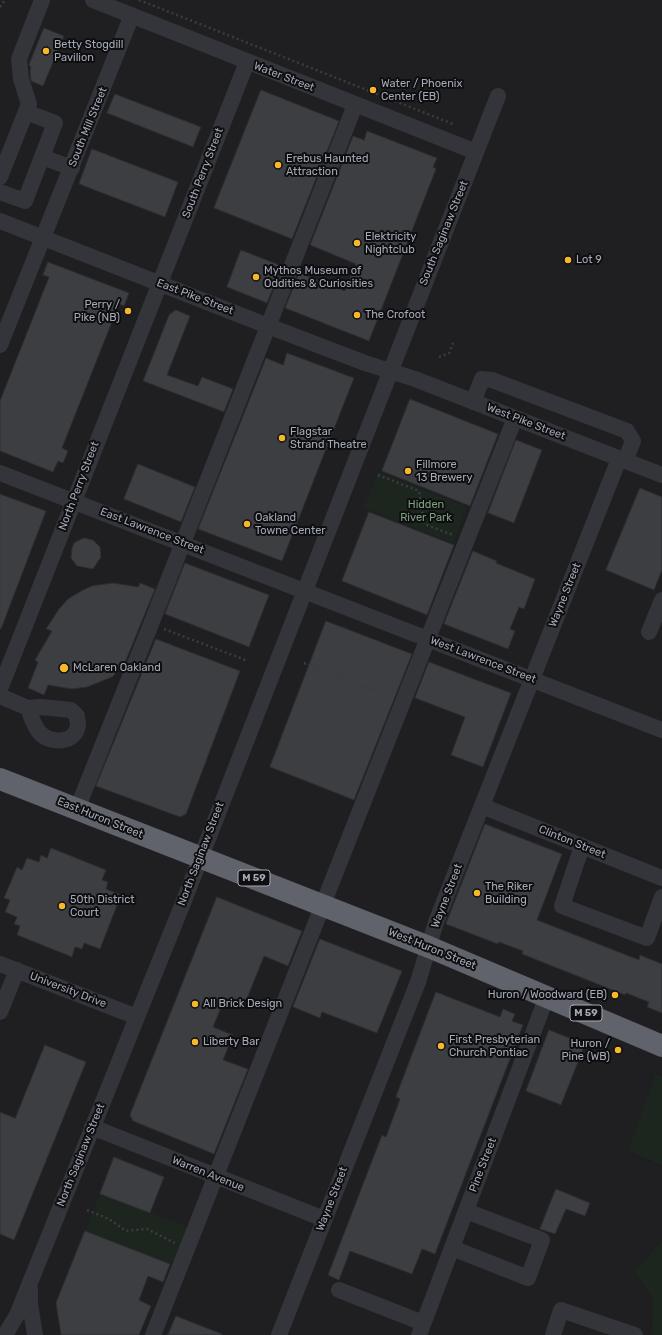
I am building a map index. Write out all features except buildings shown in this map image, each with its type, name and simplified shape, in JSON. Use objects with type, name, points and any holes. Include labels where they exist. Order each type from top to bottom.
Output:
[{"type":"highway","name":"East Huron Street","points":[[0,779],[200,858]]},
{"type":"highway","name":"West Huron Street","points":[[200,858],[429,947],[662,1046]]},
{"type":"street","points":[[0,177],[29,104],[21,79],[19,59],[42,0]]},
{"type":"street","name":"Water Street","points":[[93,0],[476,152]]},
{"type":"street","name":"South Mill Street","points":[[0,345],[132,15]]},
{"type":"street","name":"South Perry Street","points":[[159,284],[247,62]]},
{"type":"street","name":"South Saginaw Street","points":[[390,371],[498,96]]},
{"type":"street","points":[[76,809],[151,624],[355,105]]},
{"type":"street","points":[[0,192],[25,202],[55,123],[26,112]]},
{"type":"street","points":[[42,157],[72,168]]},
{"type":"street","name":"East Pike Street","points":[[0,221],[268,326],[390,371]]},
{"type":"street","name":"North Perry Street","points":[[0,689],[159,284]]},
{"type":"street","name":"West Pike Street","points":[[390,371],[662,475]]},
{"type":"street","name":"North Saginaw Street","points":[[5,1335],[17,1315],[31,1282],[200,858],[390,371]]},
{"type":"street","name":"Wayne Street","points":[[279,1335],[418,982],[436,922],[532,679],[622,460],[633,441],[627,431],[492,380],[482,379],[473,402]]},
{"type":"street","points":[[153,1335],[516,418]]},
{"type":"street","name":"East Lawrence Street","points":[[0,473],[304,590]]},
{"type":"street","name":"West Lawrence Street","points":[[304,590],[662,730]]},
{"type":"street","points":[[649,632],[662,600]]},
{"type":"street","points":[[0,696],[28,708]]},
{"type":"street","name":"Clinton Street","points":[[482,806],[662,878]]},
{"type":"street","points":[[582,846],[562,906],[647,938],[662,897]]},
{"type":"street","name":"University Drive","points":[[0,964],[136,1017]]},
{"type":"street","points":[[0,1012],[16,970]]},
{"type":"street","name":"Pine Street","points":[[421,1329],[547,996]]},
{"type":"street","name":"Warren Avenue","points":[[92,1127],[324,1219]]},
{"type":"street","points":[[452,1248],[528,1278],[542,1240],[466,1211]]},
{"type":"street","points":[[31,1282],[30,1304],[35,1335]]},
{"type":"street","points":[[339,1290],[421,1329]]},
{"type":"street","points":[[553,1335],[561,1310],[635,1335]]},
{"type":"path","points":[[0,7],[5,0]]},
{"type":"path","points":[[139,0],[453,124]]},
{"type":"path","points":[[439,357],[449,352],[453,343]]},
{"type":"path","points":[[378,475],[419,491],[424,524],[467,541]]},
{"type":"path","points":[[151,624],[248,661]]},
{"type":"path","points":[[304,662],[403,702]]},
{"type":"path","points":[[87,1210],[109,1219],[126,1231],[147,1229],[159,1236],[188,1247]]},
{"type":"shaded area","points":[[0,0],[662,0],[662,1076],[657,1073],[628,1151],[662,1166],[662,1241],[634,1271],[653,1300],[651,1335],[0,1335]]},
{"type":"green space","name":"Hidden River Park","points":[[378,472],[467,507],[453,543],[364,508]]},
{"type":"green space","points":[[656,1073],[662,1076],[662,1166],[628,1151]]},
{"type":"green space","points":[[100,1194],[189,1227],[175,1266],[85,1231]]},
{"type":"green space","points":[[662,1241],[662,1335],[651,1335],[653,1300],[634,1271]]},
{"type":"place","name":"Betty Stogdill Pavilion","points":[[46,51]]},
{"type":"place","name":"Water / Phoenix Center (EB)","points":[[373,90]]},
{"type":"place","name":"Erebus Haunted Attraction","points":[[278,165]]},
{"type":"place","name":"Elektricity Nightclub","points":[[357,243]]},
{"type":"place","name":"Lot 9","points":[[568,260]]},
{"type":"place","name":"Mythos Museum of Oddities & Curiosities","points":[[256,277]]},
{"type":"place","name":"Perry / Pike (NB)","points":[[128,311]]},
{"type":"place","name":"The Crofoot","points":[[357,315]]},
{"type":"place","name":"Flagstar Strand Theatre","points":[[282,438]]},
{"type":"place","name":"Fillmore 13 Brewery","points":[[408,471]]},
{"type":"place","name":"Oakland Towne Center","points":[[247,524]]},
{"type":"place","name":"McLaren Oakland","points":[[64,668]]},
{"type":"place","name":"The Riker Building","points":[[477,893]]},
{"type":"place","name":"50th District Court","points":[[62,906]]},
{"type":"place","name":"Huron / Woodward (EB)","points":[[615,995]]},
{"type":"place","name":"All Brick Design","points":[[195,1004]]},
{"type":"place","name":"Liberty Bar","points":[[195,1042]]},
{"type":"place","name":"First Presbyterian Church Pontiac","points":[[441,1046]]},
{"type":"place","name":"Huron / Pine (WB)","points":[[618,1050]]}]
